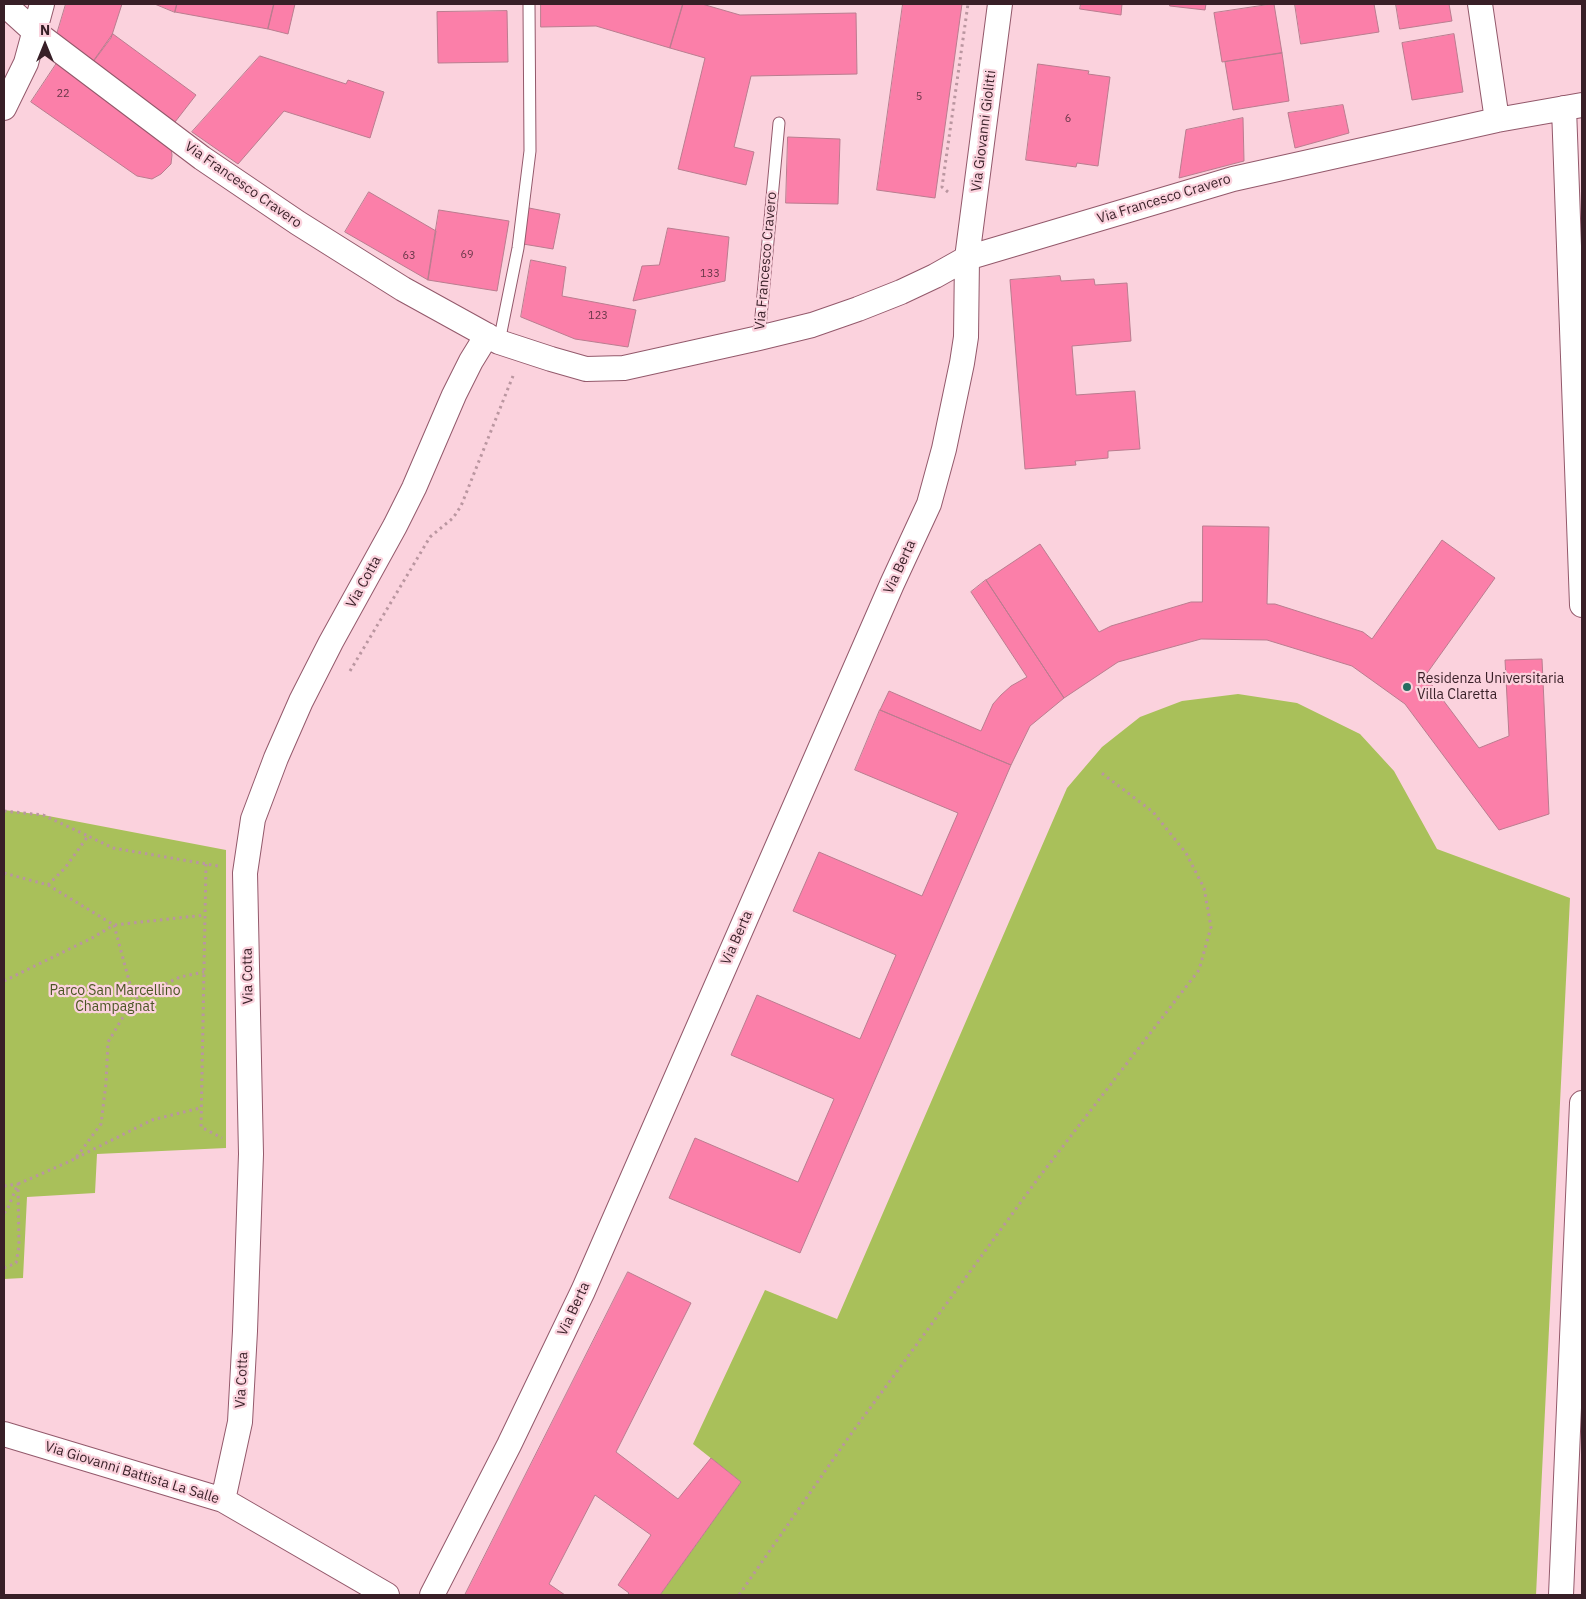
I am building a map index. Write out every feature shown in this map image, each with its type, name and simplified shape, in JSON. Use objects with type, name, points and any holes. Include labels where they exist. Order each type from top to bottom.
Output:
[{"type":"street","name":"Via Francesco Cravero","points":[[4,4],[35,32],[202,158],[298,224],[403,289],[493,339],[551,359],[586,368],[624,368],[812,325],[901,292],[936,276],[967,258],[1233,178],[1497,120],[1573,106]]},
{"type":"street","points":[[4,108],[26,63],[42,4]]},
{"type":"street","name":"Via Giovanni Giolitti","points":[[967,258],[1000,4]]},
{"type":"street","points":[[1480,4],[1497,120]]},
{"type":"street","points":[[1573,106],[1582,605]]},
{"type":"street","name":"Via Berta","points":[[432,1595],[509,1445],[582,1291],[892,584],[929,504],[944,449],[962,364],[966,337],[967,258]]},
{"type":"street","name":"Via Cotta","points":[[223,1500],[240,1422],[246,1294],[251,1154],[246,873],[253,819],[276,758],[305,693],[414,488],[454,395],[471,361],[493,339]]},
{"type":"street","points":[[1560,1595],[1582,1102]]},
{"type":"street","name":"Via Giovanni Battista La Salle","points":[[4,1434],[223,1500],[388,1595]]},
{"type":"lane","points":[[493,339],[518,248],[530,151],[529,4]]},
{"type":"lane","name":"Via Francesco Cravero","points":[[759,338],[779,123]]},
{"type":"path","points":[[951,195],[942,187],[968,4]]},
{"type":"path","points":[[346,677],[430,537],[453,518],[461,506],[512,377]]},
{"type":"path","points":[[739,1595],[846,1441],[1040,1176],[1199,970],[1211,927],[1204,888],[1186,853],[1153,812],[1099,771]]},
{"type":"path","points":[[4,811],[43,816],[113,848],[246,873]]},
{"type":"path","points":[[48,886],[65,868],[88,836]]},
{"type":"path","points":[[206,864],[201,1127],[251,1154]]},
{"type":"path","points":[[4,874],[48,886],[114,925],[134,999]]},
{"type":"path","points":[[4,981],[92,938],[114,925],[205,915]]},
{"type":"path","points":[[75,1159],[101,1124],[108,1042],[134,999],[180,977],[204,972]]},
{"type":"path","points":[[4,1186],[18,1184],[75,1159],[152,1120],[200,1108]]},
{"type":"path","points":[[4,1213],[18,1184]]},
{"type":"path","points":[[4,1268],[16,1264],[19,1246],[18,1184]]},
{"type":"green space","points":[[1238,694],[1297,703],[1360,734],[1394,771],[1437,849],[1570,898],[1536,1595],[660,1595],[741,1482],[693,1444],[765,1290],[837,1319],[1067,788],[1102,747],[1140,717],[1182,701]]},
{"type":"green space","name":"Parco San Marcellino Champagnat","points":[[4,810],[43,815],[226,850],[226,1148],[97,1154],[95,1193],[27,1197],[23,1278],[4,1279]]},
{"type":"building","points":[[66,4],[122,4],[111,38],[93,62],[57,34]]},
{"type":"building","points":[[155,4],[177,4],[175,12]]},
{"type":"building","points":[[177,4],[274,4],[268,29],[175,12]]},
{"type":"building","points":[[274,4],[295,4],[288,34],[268,29]]},
{"type":"building","points":[[541,4],[683,4],[670,48],[596,26],[541,27]]},
{"type":"building","points":[[683,4],[702,4],[740,15],[856,13],[857,74],[751,76],[734,147],[754,152],[746,185],[678,169],[705,58],[670,48]]},
{"type":"building","points":[[903,4],[962,4],[935,198],[877,190]]},
{"type":"building","points":[[1081,4],[1122,4],[1121,15],[1080,9]]},
{"type":"building","points":[[1170,4],[1206,4],[1205,10],[1170,6]]},
{"type":"building","points":[[1274,4],[1282,53],[1222,62],[1214,13]]},
{"type":"building","points":[[1295,4],[1374,4],[1379,32],[1301,44]]},
{"type":"building","points":[[1396,4],[1449,4],[1452,21],[1400,29]]},
{"type":"building","points":[[507,11],[508,62],[438,63],[437,12]]},
{"type":"building","points":[[113,34],[196,95],[175,122],[93,62]]},
{"type":"building","points":[[1454,34],[1463,92],[1412,100],[1402,43]]},
{"type":"building","points":[[1282,53],[1289,101],[1233,110],[1225,62]]},
{"type":"building","points":[[260,56],[346,84],[348,80],[384,92],[370,138],[284,111],[238,164],[192,132]]},
{"type":"building","points":[[59,60],[170,142],[171,164],[161,174],[152,179],[137,176],[31,102]]},
{"type":"building","points":[[1038,64],[1089,71],[1088,74],[1110,77],[1098,166],[1077,163],[1076,167],[1026,160]]},
{"type":"building","points":[[1343,105],[1349,133],[1295,148],[1288,113]]},
{"type":"building","points":[[1243,118],[1244,161],[1179,178],[1186,130]]},
{"type":"building","points":[[788,137],[840,139],[838,204],[786,203]]},
{"type":"building","points":[[369,192],[436,231],[428,280],[345,232]]},
{"type":"building","points":[[529,208],[560,214],[553,249],[523,244]]},
{"type":"building","points":[[439,210],[509,221],[497,291],[428,280]]},
{"type":"building","points":[[668,228],[729,237],[725,281],[633,301],[642,266],[659,265]]},
{"type":"building","points":[[531,260],[566,267],[562,296],[636,310],[628,347],[575,339],[521,317]]},
{"type":"building","points":[[1060,276],[1061,281],[1094,279],[1095,285],[1127,283],[1131,341],[1072,346],[1076,395],[1135,391],[1140,449],[1108,451],[1108,458],[1075,461],[1076,465],[1025,469],[1010,280]]},
{"type":"building","name":"Residenza Universitaria Villa Claretta","points":[[1203,526],[1269,527],[1267,604],[1275,604],[1363,632],[1372,639],[1442,540],[1495,578],[1425,676],[1479,748],[1509,736],[1505,660],[1542,659],[1549,814],[1499,830],[1405,704],[1352,666],[1267,640],[1201,639],[1118,662],[1064,698],[986,580],[1040,544],[1099,632],[1111,626],[1191,602],[1202,602]]},
{"type":"building","points":[[986,580],[1064,698],[1030,726],[1011,765],[880,710],[889,691],[981,731],[993,704],[1011,686],[1027,677],[971,592]]},
{"type":"building","points":[[880,710],[1011,765],[800,1253],[669,1198],[695,1138],[798,1182],[834,1099],[731,1055],[757,995],[860,1039],[896,955],[793,911],[819,852],[922,896],[958,813],[855,770]]},
{"type":"building","points":[[628,1272],[691,1303],[616,1452],[678,1499],[711,1458],[741,1482],[660,1595],[627,1595],[629,1593],[618,1585],[651,1535],[595,1495],[549,1584],[565,1595],[465,1595]]},
{"type":"place","name":"Residenza Universitaria Villa Claretta","points":[[1407,687]]}]
